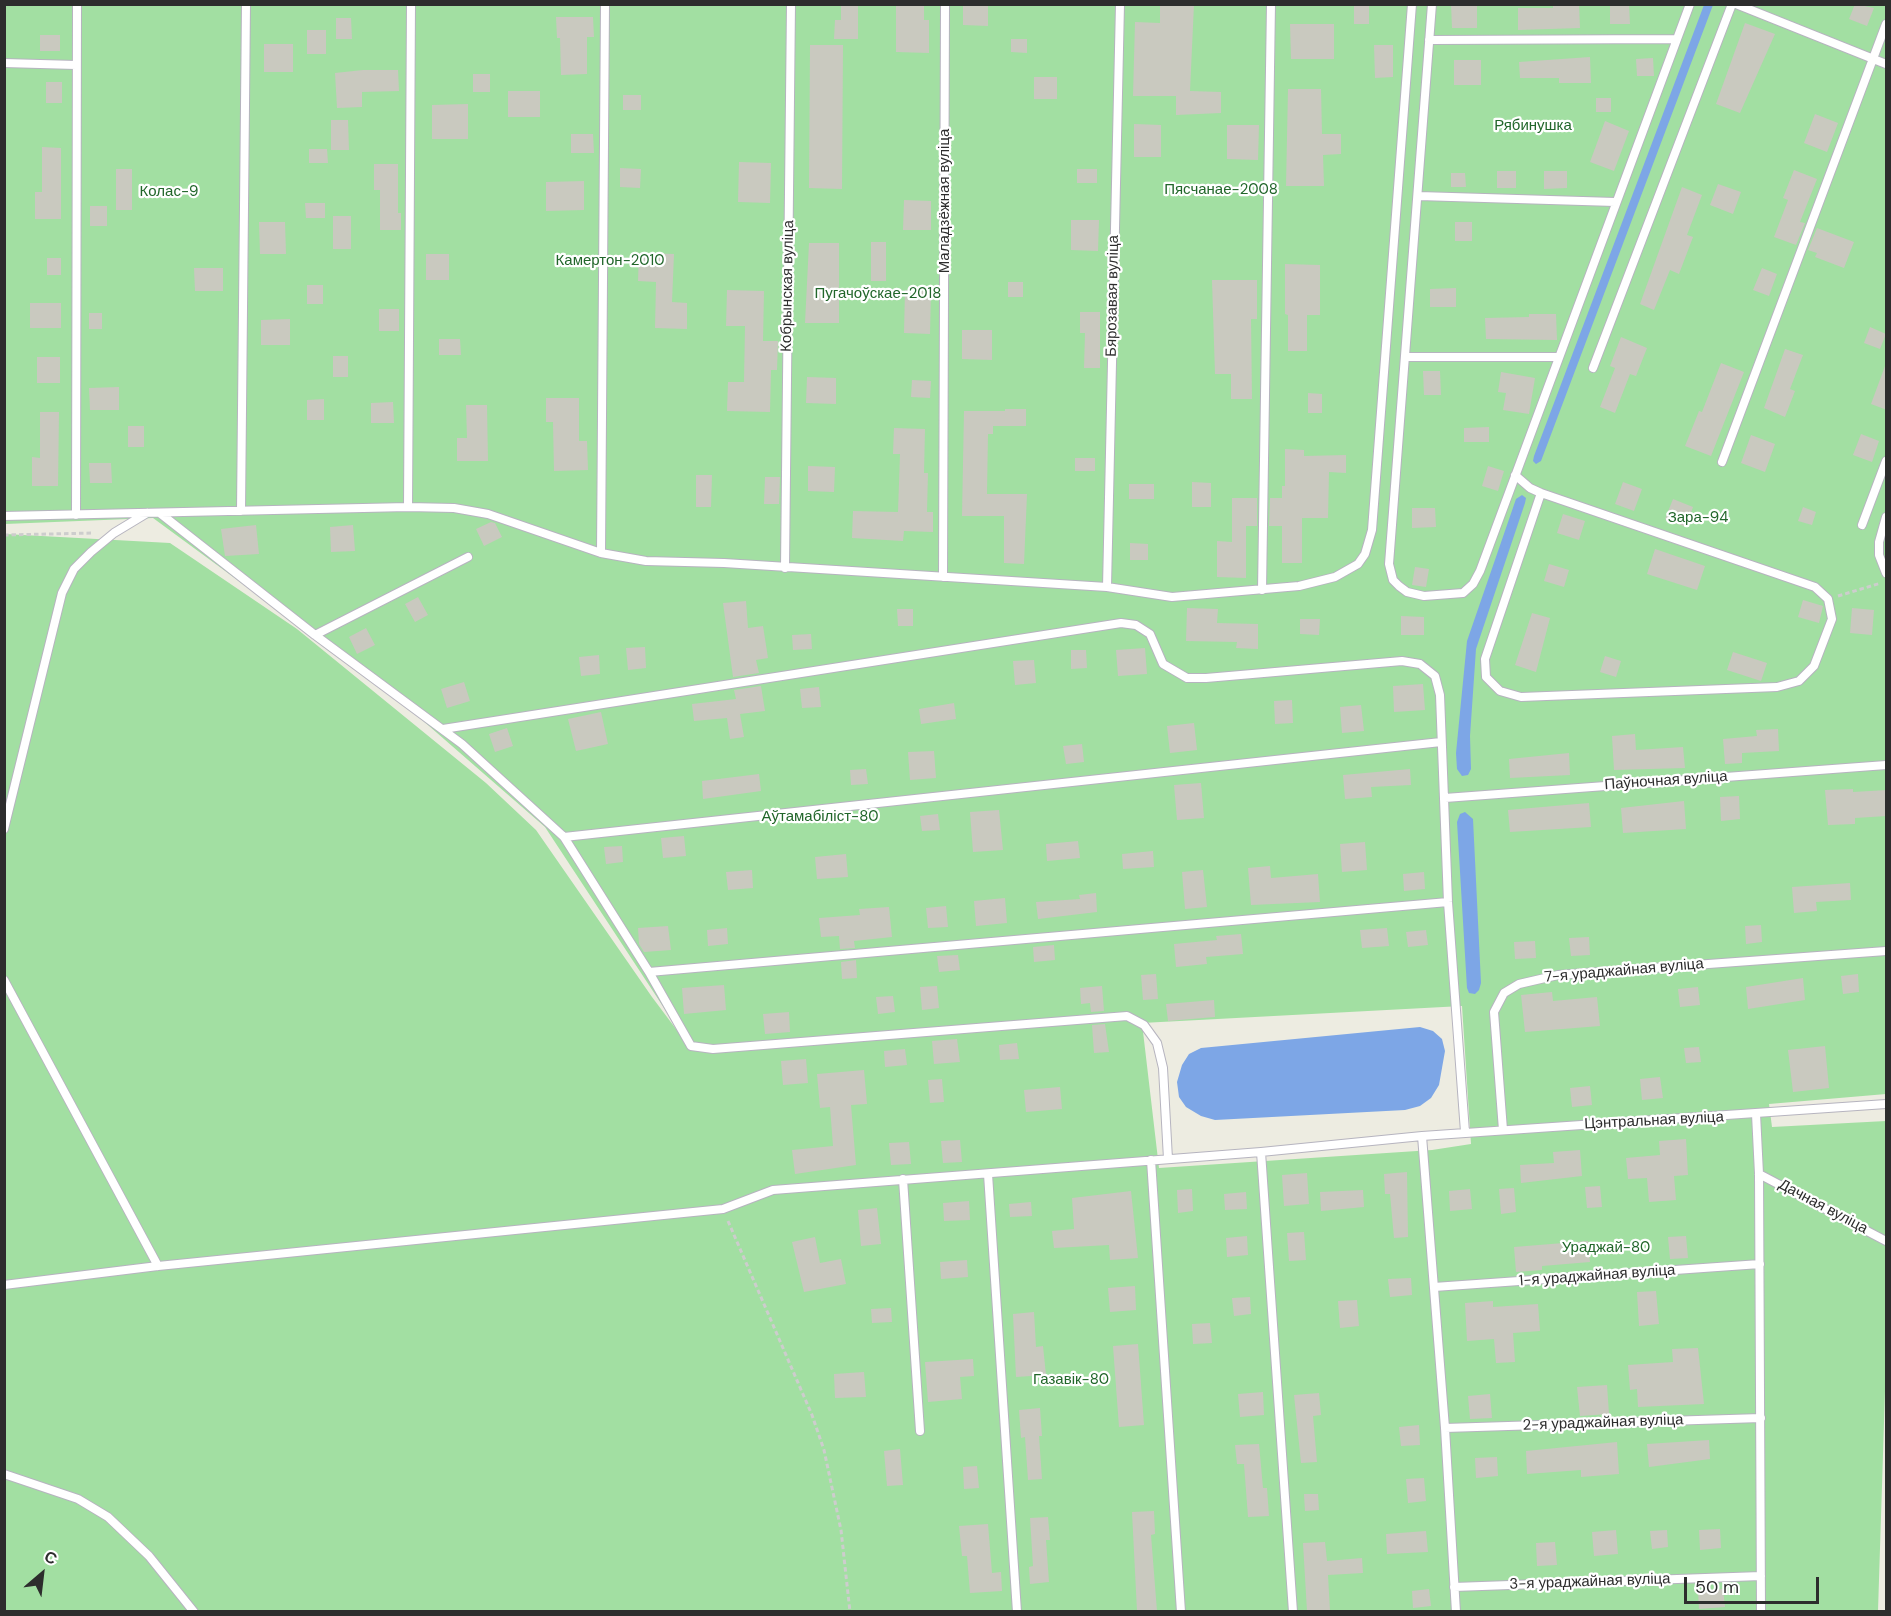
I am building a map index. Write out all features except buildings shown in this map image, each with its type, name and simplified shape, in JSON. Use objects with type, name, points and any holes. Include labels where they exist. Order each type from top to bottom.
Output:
[{"type":"lane","points":[[76,515],[77,4]]},
{"type":"lane","points":[[241,511],[246,4]]},
{"type":"lane","points":[[408,507],[411,4]]},
{"type":"lane","points":[[601,553],[605,4]]},
{"type":"lane","name":"Кобрынская вуліца","points":[[785,568],[790,4]]},
{"type":"lane","name":"Маладзёжная вуліца","points":[[943,577],[945,4]]},
{"type":"lane","name":"Бярозавая вуліца","points":[[1107,587],[1120,4]]},
{"type":"lane","points":[[1262,590],[1271,4]]},
{"type":"lane","points":[[4,516],[408,507],[454,508],[488,514],[601,553],[646,561],[724,563],[1107,587],[1172,597],[1299,586],[1335,577],[1358,564],[1370,542],[1412,4]]},
{"type":"lane","points":[[1432,4],[1389,564],[1393,580],[1399,586],[1407,592],[1424,596],[1452,596],[1468,589],[1480,571],[1690,4]]},
{"type":"lane","points":[[1593,369],[1734,4],[1887,64]]},
{"type":"lane","points":[[1722,462],[1887,24]]},
{"type":"lane","points":[[1429,40],[1677,39]]},
{"type":"lane","points":[[4,63],[76,65]]},
{"type":"lane","points":[[1419,196],[1615,202]]},
{"type":"lane","points":[[1406,357],[1558,357]]},
{"type":"lane","points":[[1862,525],[1887,461]]},
{"type":"lane","points":[[1515,475],[1541,493],[1806,583],[1822,592],[1828,599],[1832,619],[1819,657],[1807,675],[1789,685],[1534,697],[1509,695],[1500,691],[1486,677],[1485,658],[1541,493]]},
{"type":"lane","points":[[4,830],[62,593],[74,569],[114,533],[147,513]]},
{"type":"lane","points":[[161,514],[315,635],[443,729],[564,837],[649,972],[691,1046],[701,1049],[1127,1016],[1144,1025],[1157,1043],[1163,1068],[1168,1159]]},
{"type":"lane","points":[[1887,517],[1879,542],[1879,555],[1887,573]]},
{"type":"lane","points":[[315,635],[468,557]]},
{"type":"lane","points":[[443,729],[1121,622],[1136,625],[1150,634],[1163,664],[1187,678],[1402,661],[1420,664],[1435,676],[1439,685],[1448,902],[1465,1132]]},
{"type":"lane","points":[[564,837],[1441,742]]},
{"type":"lane","name":"Паўночная вуліца","points":[[1445,798],[1887,765]]},
{"type":"lane","points":[[649,972],[1448,902]]},
{"type":"lane","name":"7-я ураджайная вуліца","points":[[1503,1130],[1494,1012],[1504,993],[1519,984],[1558,975],[1887,951]]},
{"type":"lane","points":[[4,980],[158,1266]]},
{"type":"lane","name":"Цэнтральная вуліца","points":[[4,1285],[158,1266],[723,1209],[766,1191],[1261,1152],[1465,1132],[1887,1104]]},
{"type":"lane","points":[[1756,1114],[1760,1264],[1761,1611]]},
{"type":"lane","points":[[1422,1136],[1445,1428],[1456,1611]]},
{"type":"lane","points":[[1261,1152],[1293,1611]]},
{"type":"lane","points":[[1151,1160],[1181,1611]]},
{"type":"lane","points":[[987,1174],[1017,1611]]},
{"type":"lane","name":"Дачная вуліца","points":[[1759,1174],[1887,1241]]},
{"type":"lane","points":[[903,1179],[920,1431]]},
{"type":"lane","name":"1-я ураджайная вуліца","points":[[1434,1287],[1760,1264]]},
{"type":"lane","name":"2-я ураджайная вуліца","points":[[1445,1428],[1761,1418]]},
{"type":"lane","points":[[4,1474],[78,1499],[100,1512],[135,1541],[194,1611]]},
{"type":"lane","name":"3-я ураджайная вуліца","points":[[1454,1587],[1761,1576]]},
{"type":"path","points":[[4,535],[114,533]]},
{"type":"path","points":[[1828,599],[1887,582]]},
{"type":"path","points":[[723,1209],[812,1415],[821,1441],[841,1530],[850,1611]]},
{"type":"green space","points":[[4,5],[1886,5],[1886,1094],[1769,1104],[1772,1127],[1886,1121],[1886,1360],[1878,1611],[5,1611],[5,534],[170,543],[297,629],[486,783],[536,830],[691,1049],[545,827],[390,692],[153,518],[5,524]],"holes":[[[1462,1006],[1471,1144],[1432,1150],[1159,1168],[1142,1023]]]},
{"type":"water","points":[[1704,5],[1713,5],[1541,461],[1536,464],[1533,461],[1534,456]]},
{"type":"water","points":[[1522,495],[1526,498],[1525,503],[1476,649],[1470,736],[1471,769],[1468,775],[1462,776],[1457,769],[1456,753],[1467,641],[1516,499]]},
{"type":"water","points":[[1465,812],[1473,819],[1481,983],[1475,994],[1469,993],[1467,988],[1457,822],[1460,814]]},
{"type":"water","points":[[1420,1027],[1433,1031],[1442,1039],[1445,1051],[1439,1085],[1431,1098],[1420,1106],[1405,1110],[1215,1120],[1201,1116],[1186,1107],[1179,1097],[1177,1082],[1182,1065],[1189,1054],[1201,1048]]},
{"type":"park label","name":"Рябинушка","points":[[1533,126]]},
{"type":"park label","name":"Пясчанае-2008","points":[[1221,190]]},
{"type":"park label","name":"Колас-9","points":[[169,192]]},
{"type":"park label","name":"Камертон-2010","points":[[610,261]]},
{"type":"park label","name":"Пугачоўскае-2018","points":[[878,294]]},
{"type":"park label","name":"Зара-94","points":[[1698,518]]},
{"type":"park label","name":"Аўтамабіліст-80","points":[[820,817]]},
{"type":"park label","name":"Ураджай-80","points":[[1606,1248]]},
{"type":"park label","name":"Газавік-80","points":[[1071,1380]]}]
